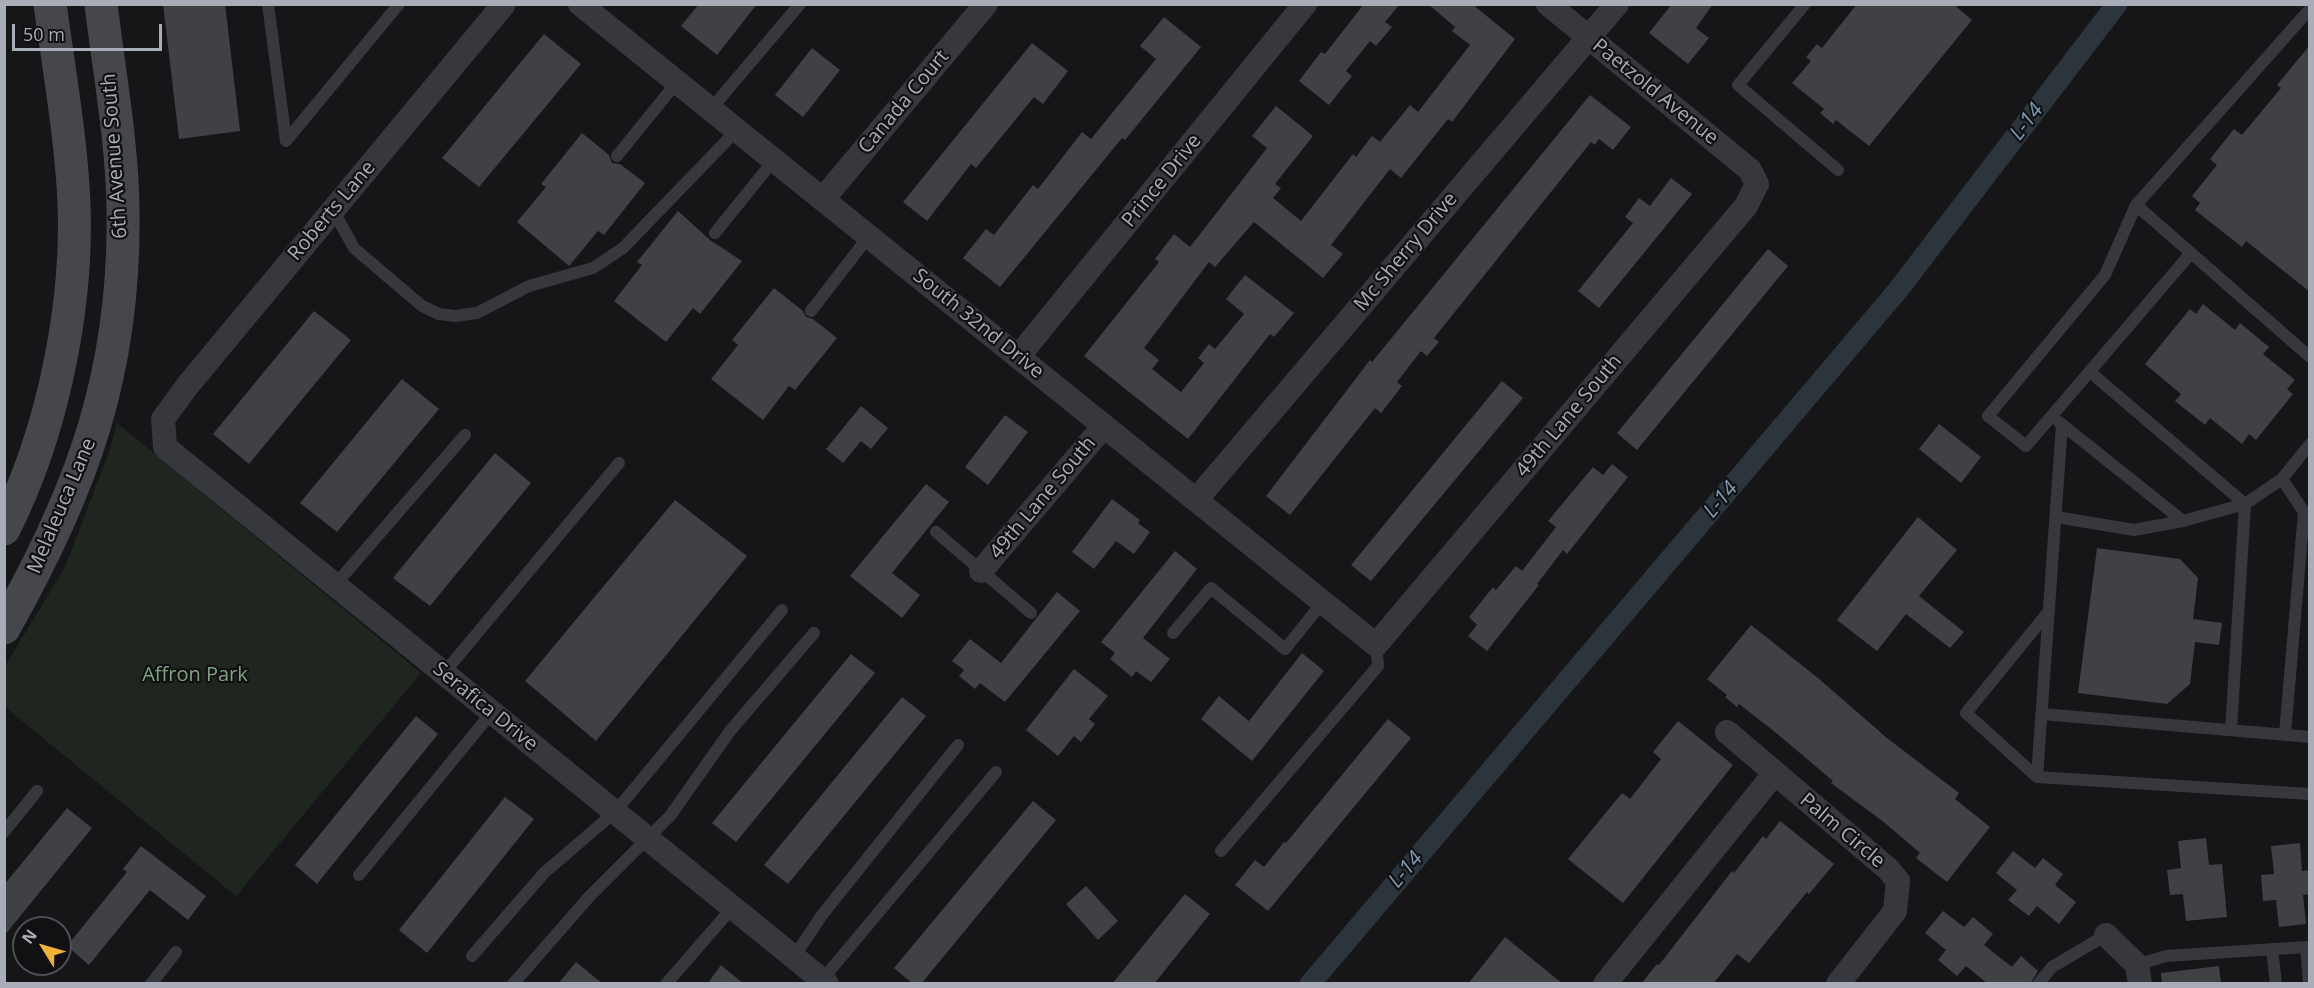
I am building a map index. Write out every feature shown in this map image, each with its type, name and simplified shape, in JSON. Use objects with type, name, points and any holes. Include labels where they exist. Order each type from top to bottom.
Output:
[{"type":"street","points":[[4,529],[31,466],[60,363],[69,309],[74,204],[50,4]]},
{"type":"street","name":"6th Avenue South","points":[[100,4],[119,145],[123,207],[117,323],[107,380]]},
{"type":"street","name":"Roberts Lane","points":[[163,420],[188,385],[504,4]]},
{"type":"street","name":"South 32nd Drive","points":[[580,4],[1376,645]]},
{"type":"street","name":"Canada Court","points":[[823,199],[986,4]]},
{"type":"street","name":"Prince Drive","points":[[1018,357],[1305,4]]},
{"type":"street","name":"Paetzold Avenue","points":[[1548,4],[1750,170],[1757,184]]},
{"type":"street","name":"Mc Sherry Drive","points":[[1196,500],[1617,4]]},
{"type":"street","name":"49th Lane South","points":[[1376,645],[1746,207],[1757,184]]},
{"type":"street","name":"Melaleuca Lane","points":[[4,628],[56,531],[79,477],[107,380]]},
{"type":"street","name":"Serafica Drive","points":[[163,420],[165,447],[825,982]]},
{"type":"street","name":"49th Lane South","points":[[981,571],[1104,426]]},
{"type":"street","name":"Palm Circle","points":[[1727,732],[1888,869],[1898,881],[1895,911],[1838,984]]},
{"type":"street","points":[[1605,984],[1774,774]]},
{"type":"street","points":[[2106,935],[2139,974]]},
{"type":"lane","points":[[268,4],[286,141],[399,4]]},
{"type":"lane","points":[[711,109],[800,4]]},
{"type":"lane","points":[[1805,4],[1738,85],[1838,170]]},
{"type":"lane","points":[[2191,253],[2026,446],[1988,416],[2104,274],[2136,205],[2310,9]]},
{"type":"lane","points":[[617,156],[677,82]]},
{"type":"lane","points":[[333,210],[354,248],[422,306],[447,315],[477,313],[529,286],[593,268],[622,248],[709,163],[737,130]]},
{"type":"lane","points":[[715,233],[774,160]]},
{"type":"lane","points":[[2136,205],[2310,357]]},
{"type":"lane","points":[[811,311],[869,236]]},
{"type":"lane","points":[[2090,372],[2245,504]]},
{"type":"lane","points":[[2052,416],[2183,521]]},
{"type":"lane","points":[[2037,777],[2062,424]]},
{"type":"lane","points":[[335,585],[465,435]]},
{"type":"lane","points":[[2056,518],[2134,530],[2183,521],[2245,504],[2282,479],[2310,444]]},
{"type":"lane","points":[[444,673],[619,463]]},
{"type":"lane","points":[[2282,479],[2307,511],[2305,557],[2285,734]]},
{"type":"lane","points":[[2231,730],[2245,504]]},
{"type":"lane","points":[[936,532],[1031,613]]},
{"type":"lane","points":[[1173,633],[1211,588],[1285,648],[1323,602]]},
{"type":"lane","points":[[471,956],[544,873],[615,812],[782,610]]},
{"type":"lane","points":[[2049,611],[1966,713],[2037,777],[2310,794]]},
{"type":"lane","points":[[513,984],[588,898],[670,816],[730,731],[814,633]]},
{"type":"lane","points":[[1221,851],[1378,666],[1376,645]]},
{"type":"lane","points":[[358,876],[492,712]]},
{"type":"lane","points":[[2042,714],[2310,736]]},
{"type":"lane","points":[[794,957],[822,915],[958,745]]},
{"type":"lane","points":[[825,982],[996,772]]},
{"type":"lane","points":[[4,832],[37,791]]},
{"type":"lane","points":[[666,984],[733,907]]},
{"type":"lane","points":[[2038,984],[2052,967],[2106,935]]},
{"type":"lane","points":[[2139,974],[2166,956],[2306,947],[2309,984]]},
{"type":"lane","points":[[2272,949],[2276,984]]},
{"type":"lane","points":[[151,984],[176,951]]},
{"type":"green space","name":"Affron Park","points":[[117,423],[421,673],[236,896],[5,707],[5,666],[65,567],[109,452]]},
{"type":"building","points":[[163,4],[225,4],[240,131],[179,139]]},
{"type":"building","points":[[699,4],[757,4],[717,55],[681,26]]},
{"type":"building","points":[[1364,4],[1400,4],[1385,22],[1392,27],[1376,46],[1370,41],[1346,71],[1352,76],[1329,105],[1299,81],[1321,52],[1325,54]]},
{"type":"building","points":[[1428,4],[1472,4],[1515,39],[1452,122],[1448,119],[1401,178],[1390,169],[1331,245],[1343,254],[1323,278],[1254,222],[1215,267],[1209,262],[1144,348],[1159,360],[1152,369],[1181,392],[1204,363],[1198,358],[1209,344],[1215,349],[1244,314],[1226,299],[1245,275],[1294,313],[1274,337],[1270,334],[1188,439],[1084,356],[1159,262],[1155,259],[1174,234],[1190,247],[1267,148],[1252,136],[1276,106],[1313,136],[1275,184],[1281,188],[1273,198],[1301,221],[1353,154],[1356,157],[1372,136],[1380,142],[1410,105],[1418,112],[1470,45],[1452,31],[1455,27]]},
{"type":"building","points":[[1672,4],[1713,4],[1696,28],[1709,38],[1688,64],[1649,33]]},
{"type":"building","points":[[1857,4],[1953,4],[1972,20],[1869,146],[1836,120],[1833,124],[1820,113],[1824,109],[1792,83],[1811,61],[1806,57],[1817,44],[1822,48]]},
{"type":"building","points":[[1164,17],[1201,47],[1125,140],[1122,138],[1000,287],[963,258],[986,229],[994,235],[1033,185],[1038,189],[1082,132],[1091,139],[1156,59],[1140,46]]},
{"type":"building","points":[[544,34],[581,64],[479,187],[442,158]]},
{"type":"building","points":[[1032,43],[1068,71],[1043,104],[1034,97],[976,168],[971,164],[927,221],[903,202]]},
{"type":"building","points":[[2310,45],[2310,292],[2246,241],[2242,247],[2195,210],[2200,203],[2192,196],[2217,165],[2210,159],[2234,129],[2242,135],[2281,88],[2277,85]]},
{"type":"building","points":[[812,48],[840,70],[803,117],[775,95]]},
{"type":"building","points":[[1590,95],[1631,127],[1613,150],[1599,139],[1595,145],[1591,142],[1434,338],[1439,342],[1427,356],[1421,351],[1397,382],[1402,386],[1381,413],[1375,408],[1290,515],[1266,496],[1370,360],[1372,362]]},
{"type":"building","points":[[582,133],[609,155],[612,163],[620,164],[645,183],[604,235],[598,231],[569,266],[517,222],[546,187],[541,184]]},
{"type":"building","points":[[1671,178],[1692,194],[1599,308],[1578,291],[1633,223],[1625,217],[1639,198],[1650,206]]},
{"type":"building","points":[[678,211],[710,240],[742,261],[700,314],[693,308],[666,342],[614,301],[642,265],[637,262]]},
{"type":"building","points":[[1768,249],[1788,266],[1637,450],[1617,433]]},
{"type":"building","points":[[774,288],[803,311],[806,317],[813,319],[837,338],[795,390],[789,386],[763,420],[711,379],[738,345],[732,340]]},
{"type":"building","points":[[2203,304],[2235,330],[2240,323],[2269,347],[2263,354],[2295,380],[2287,389],[2293,394],[2256,440],[2249,434],[2242,444],[2210,418],[2205,425],[2175,401],[2181,394],[2145,364],[2190,309],[2196,314]]},
{"type":"building","points":[[314,311],[351,340],[249,464],[213,434]]},
{"type":"building","points":[[402,379],[439,409],[337,532],[300,503]]},
{"type":"building","points":[[1502,381],[1523,398],[1371,581],[1351,565]]},
{"type":"building","points":[[861,406],[888,428],[871,449],[861,441],[843,463],[826,449]]},
{"type":"building","points":[[1005,415],[1028,432],[988,485],[965,467]]},
{"type":"building","points":[[1939,424],[1981,457],[1961,483],[1919,449]]},
{"type":"building","points":[[495,453],[531,483],[430,606],[393,578]]},
{"type":"building","points":[[1612,464],[1628,477],[1567,554],[1563,550],[1537,584],[1539,585],[1487,651],[1468,636],[1477,625],[1469,617],[1493,587],[1496,590],[1516,566],[1522,571],[1556,527],[1548,521],[1593,467],[1603,475]]},
{"type":"building","points":[[926,484],[949,502],[892,573],[920,595],[902,618],[850,576]]},
{"type":"building","points":[[1112,499],[1140,520],[1138,523],[1150,532],[1134,554],[1116,541],[1094,569],[1072,552]]},
{"type":"building","points":[[675,500],[747,556],[596,741],[525,681]]},
{"type":"building","points":[[1918,517],[1957,550],[1919,596],[1964,632],[1950,648],[1906,614],[1877,651],[1837,620]]},
{"type":"building","points":[[2097,548],[2180,559],[2198,578],[2193,619],[2222,623],[2219,645],[2195,642],[2190,684],[2167,704],[2078,693]]},
{"type":"building","points":[[1175,551],[1197,569],[1143,638],[1170,659],[1151,682],[1136,671],[1132,677],[1110,659],[1115,653],[1101,642]]},
{"type":"building","points":[[1057,592],[1080,611],[1005,702],[980,683],[975,689],[959,676],[964,670],[952,661],[970,639],[1001,663]]},
{"type":"building","points":[[1751,625],[1818,678],[1887,738],[1959,793],[1955,799],[1990,827],[1947,882],[1916,858],[1920,853],[1885,823],[1831,783],[1833,781],[1775,732],[1739,704],[1737,707],[1725,697],[1727,695],[1707,679]]},
{"type":"building","points":[[1302,653],[1324,671],[1252,761],[1201,719],[1219,696],[1249,721]]},
{"type":"building","points":[[851,654],[875,673],[736,842],[712,823]]},
{"type":"building","points":[[1074,669],[1108,696],[1089,719],[1095,724],[1081,742],[1074,736],[1058,756],[1026,730]]},
{"type":"building","points":[[902,697],[926,716],[788,884],[764,865]]},
{"type":"building","points":[[416,716],[438,734],[317,884],[295,865]]},
{"type":"building","points":[[1388,719],[1411,738],[1268,911],[1235,885],[1255,860],[1264,867]]},
{"type":"building","points":[[1678,721],[1733,765],[1623,903],[1568,859],[1622,793],[1630,799],[1661,759],[1653,752]]},
{"type":"building","points":[[505,797],[534,819],[427,953],[399,930]]},
{"type":"building","points":[[1033,801],[1056,820],[921,984],[913,984],[894,968]]},
{"type":"building","points":[[67,808],[92,828],[20,916],[12,916],[12,926],[4,936],[4,885]]},
{"type":"building","points":[[1780,821],[1834,864],[1809,894],[1807,892],[1749,963],[1737,954],[1713,984],[1641,984],[1657,964],[1659,965],[1732,871],[1734,873],[1763,836],[1766,839]]},
{"type":"building","points":[[2206,838],[2209,865],[2222,864],[2227,917],[2186,921],[2183,894],[2170,895],[2167,870],[2181,868],[2178,841]]},
{"type":"building","points":[[2300,843],[2302,871],[2310,870],[2310,894],[2303,895],[2306,924],[2279,927],[2276,900],[2263,901],[2261,875],[2274,874],[2271,846]]},
{"type":"building","points":[[141,846],[206,896],[188,920],[150,890],[89,965],[72,950],[72,940],[127,872],[123,869]]},
{"type":"building","points":[[2013,851],[2035,868],[2043,858],[2063,874],[2055,885],[2076,902],[2059,924],[2037,906],[2029,916],[2008,900],[2017,890],[1996,873]]},
{"type":"building","points":[[1086,886],[1118,921],[1098,940],[1066,904]]},
{"type":"building","points":[[1185,894],[1210,914],[1154,984],[1112,984]]},
{"type":"building","points":[[1943,911],[1964,927],[1973,917],[1993,934],[1984,945],[2012,967],[2021,956],[2038,971],[2030,984],[1988,984],[1966,966],[1957,976],[1938,960],[1946,950],[1925,933]]},
{"type":"building","points":[[1505,937],[1563,984],[1468,984]]},
{"type":"building","points":[[576,962],[603,984],[558,984]]},
{"type":"building","points":[[721,965],[744,984],[707,984]]},
{"type":"building","points":[[2219,966],[2221,984],[2162,984],[2161,973]]},
{"type":"waterway","name":"L-14","points":[[1310,984],[1898,290],[2117,4]]}]
